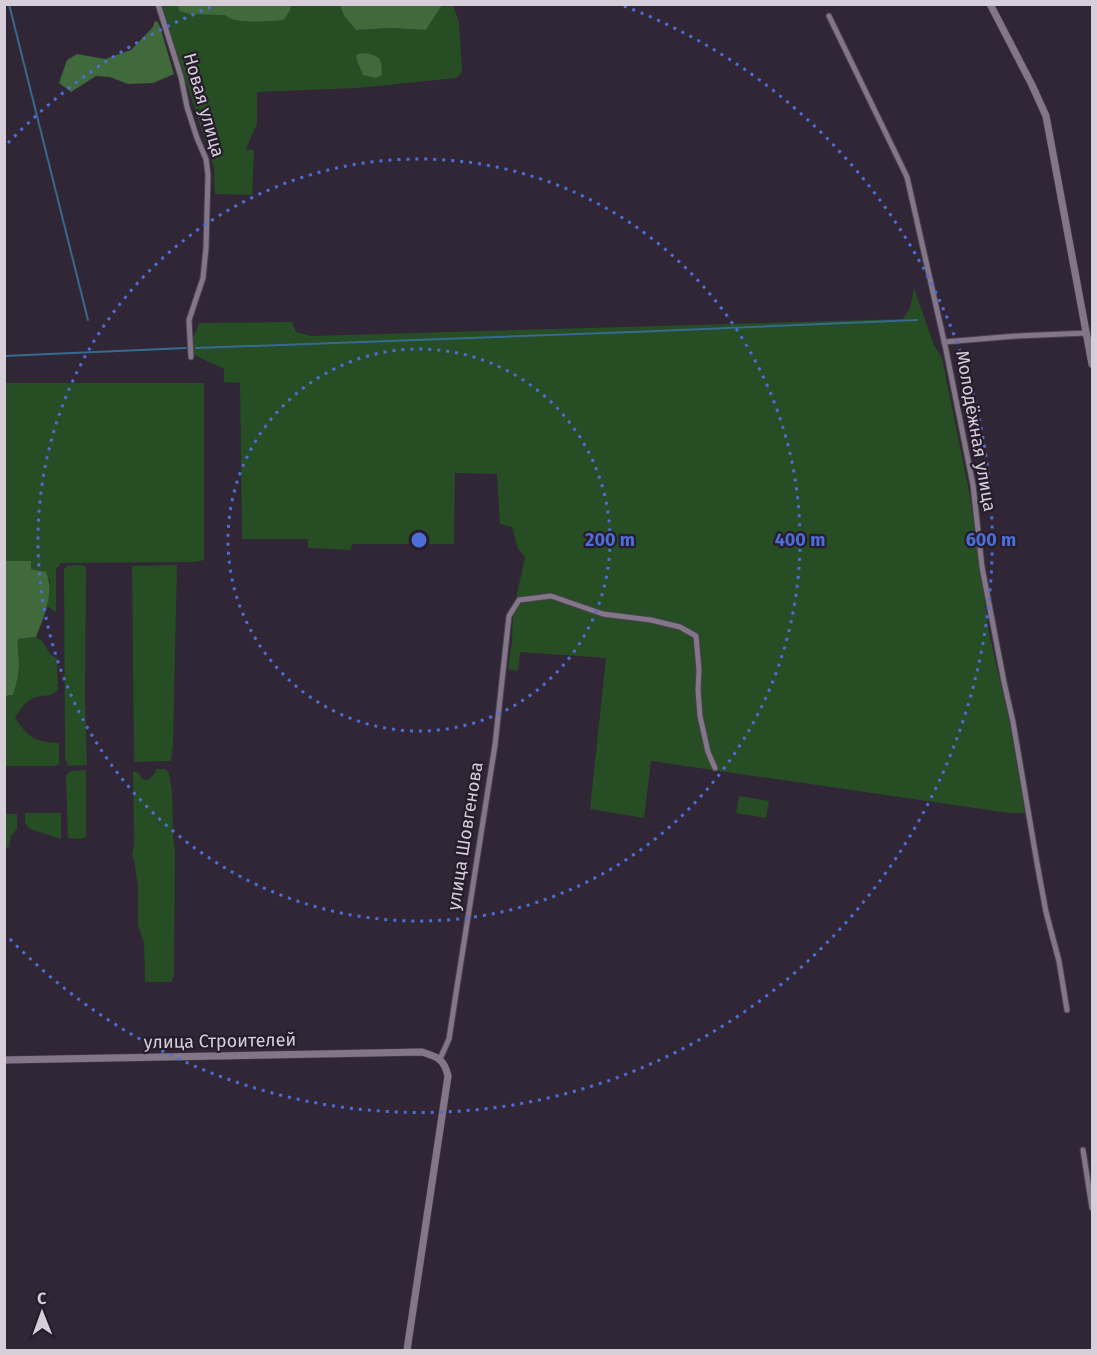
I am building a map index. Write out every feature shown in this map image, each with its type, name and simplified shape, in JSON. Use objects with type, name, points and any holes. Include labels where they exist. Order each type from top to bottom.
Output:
[{"type":"street","name":"Новая улица","points":[[158,4],[181,77],[187,107],[207,159],[206,248],[203,278],[189,320],[191,357]]},
{"type":"street","points":[[990,4],[1046,116],[1092,364]]},
{"type":"street","name":"Молодёжная улица","points":[[829,15],[907,177],[973,485],[984,578],[1013,722],[1046,912],[1059,961],[1067,1010]]},
{"type":"street","points":[[944,342],[1087,333]]},
{"type":"street","name":"улица Шовгенова","points":[[438,1058],[449,1039],[495,745],[509,616],[519,600],[551,596],[603,614],[651,620],[680,627],[696,636],[700,716],[708,752],[715,768]]},
{"type":"street","name":"улица Строителей","points":[[4,1060],[422,1052],[438,1058]]},
{"type":"street","points":[[407,1350],[448,1076],[445,1065],[438,1058]]},
{"type":"street","points":[[1083,1150],[1092,1208]]},
{"type":"green space","points":[[291,4],[290,11],[283,20],[253,22],[237,20],[225,15],[189,14],[180,11],[177,5]]},
{"type":"green space","points":[[340,4],[442,5],[426,30],[390,28],[356,30],[344,16]]},
{"type":"green space","points":[[161,5],[340,5],[344,16],[356,30],[390,28],[426,30],[442,5],[453,5],[459,22],[462,72],[456,78],[358,88],[257,92],[257,124],[246,149],[254,150],[252,195],[215,194],[214,167]]},
{"type":"green space","points":[[155,21],[160,27],[174,74],[153,83],[128,84],[110,77],[96,76],[71,92],[59,83],[67,60],[77,54],[105,59],[131,50],[153,27]]},
{"type":"green space","points":[[366,53],[380,60],[382,75],[376,78],[363,75],[356,58],[357,54]]},
{"type":"green space","points":[[914,288],[934,345],[942,358],[970,496],[989,632],[1009,721],[1025,813],[1009,813],[651,761],[644,818],[590,809],[606,658],[520,652],[518,671],[508,669],[513,612],[525,557],[518,549],[512,527],[500,524],[497,474],[455,473],[454,544],[352,544],[351,550],[308,548],[308,539],[242,539],[240,383],[224,382],[224,369],[194,355],[193,338],[199,323],[292,322],[296,332],[311,336],[903,319],[910,308]]},
{"type":"green space","points":[[5,383],[204,383],[204,560],[61,563],[56,569],[56,612],[47,606],[50,580],[38,570],[31,569],[30,561],[5,561]]},
{"type":"green space","points":[[5,561],[31,561],[31,569],[46,572],[49,596],[36,637],[18,639],[17,680],[13,695],[5,696]]},
{"type":"green space","points":[[73,565],[86,567],[87,765],[68,766],[65,759],[64,569]]},
{"type":"green space","points":[[177,565],[171,761],[134,762],[132,566]]},
{"type":"green space","points":[[36,637],[42,641],[51,655],[57,658],[58,690],[50,695],[35,697],[15,718],[33,738],[59,743],[59,764],[55,766],[5,766],[5,696],[13,695],[17,680],[18,639]]},
{"type":"green space","points":[[156,769],[165,769],[169,773],[172,791],[175,851],[174,977],[172,977],[172,982],[145,982],[144,943],[138,925],[138,886],[132,856],[134,844],[133,771],[139,773],[142,779],[148,780]]},
{"type":"green space","points":[[86,770],[86,837],[68,838],[66,775],[71,771]]},
{"type":"green space","points":[[739,796],[769,801],[766,818],[736,813]]},
{"type":"green space","points":[[25,813],[61,813],[61,839],[30,829],[25,823]]},
{"type":"green space","points":[[5,814],[17,814],[17,829],[11,836],[9,847],[5,848]]},
{"type":"waterway","points":[[9,4],[88,320]]},
{"type":"waterway","points":[[196,348],[917,320]]},
{"type":"waterway","points":[[4,356],[186,348]]}]
